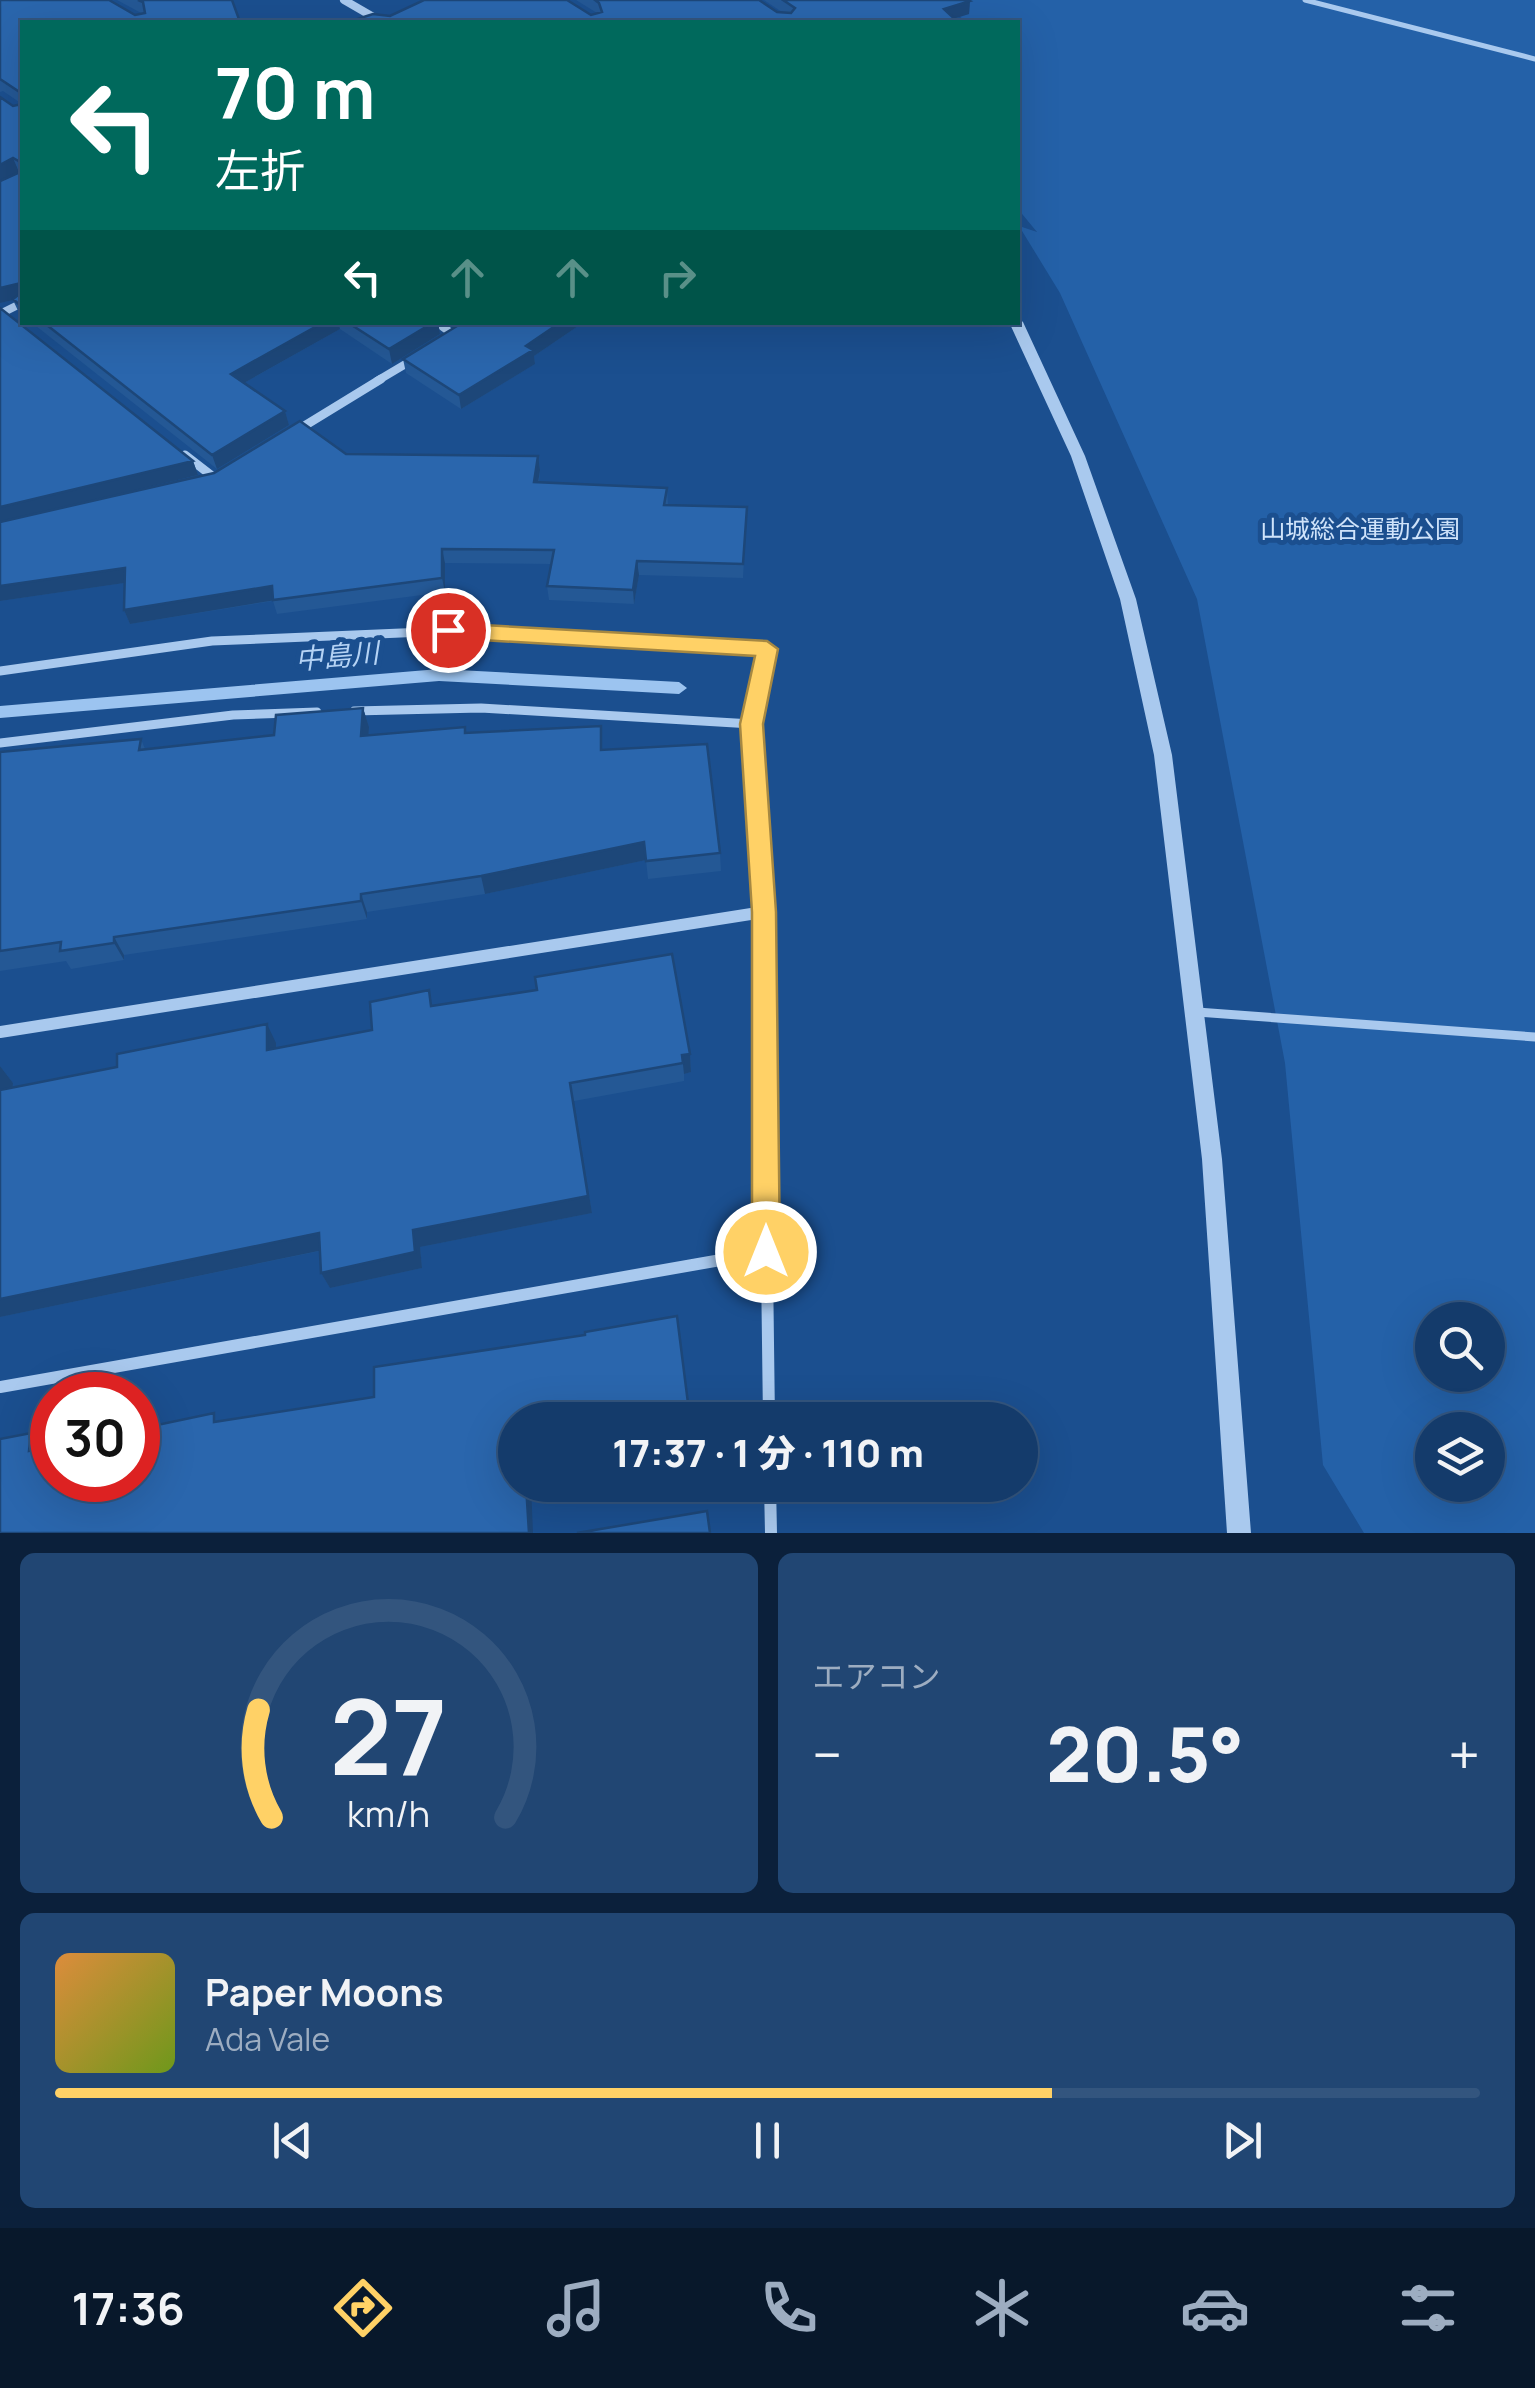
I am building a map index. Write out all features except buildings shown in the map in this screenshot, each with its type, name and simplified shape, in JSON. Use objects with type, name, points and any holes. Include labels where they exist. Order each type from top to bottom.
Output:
[{"type":"street","points":[[344,0],[379,20]]},
{"type":"street","points":[[1,311],[20,324]]},
{"type":"street","points":[[437,346],[454,335],[440,325]]},
{"type":"street","points":[[1017,325],[1078,456],[1128,599],[1164,755],[1198,1012],[1239,1533]]},
{"type":"street","points":[[284,438],[420,356]]},
{"type":"street","points":[[170,444],[216,480]]},
{"type":"street","points":[[198,484],[216,480],[233,469]]},
{"type":"street","points":[[0,671],[212,641],[448,630],[767,649],[752,724],[764,912],[769,1402]]},
{"type":"street","points":[[347,712],[481,708],[752,724]]},
{"type":"street","points":[[0,743],[233,714],[328,712]]},
{"type":"street","points":[[0,1032],[764,912]]},
{"type":"street","points":[[0,1387],[766,1252]]},
{"type":"street","points":[[770,1502],[771,1533]]},
{"type":"lane","points":[[1305,0],[1535,59]]},
{"type":"lane","points":[[1198,1012],[1535,1037]]},
{"type":"green space","name":"山城総合運動公園","points":[[937,0],[1535,0],[1535,1533],[1364,1533],[1323,1465],[1285,1063],[1197,599],[1060,293],[1020,226],[1037,232],[1020,211],[1020,20],[964,20]]},
{"type":"waterway","name":"中島川","points":[[0,712],[439,675],[679,688]]},
{"type":"route","points":[[448,630],[767,649],[752,724],[764,912],[766,1252]]}]
